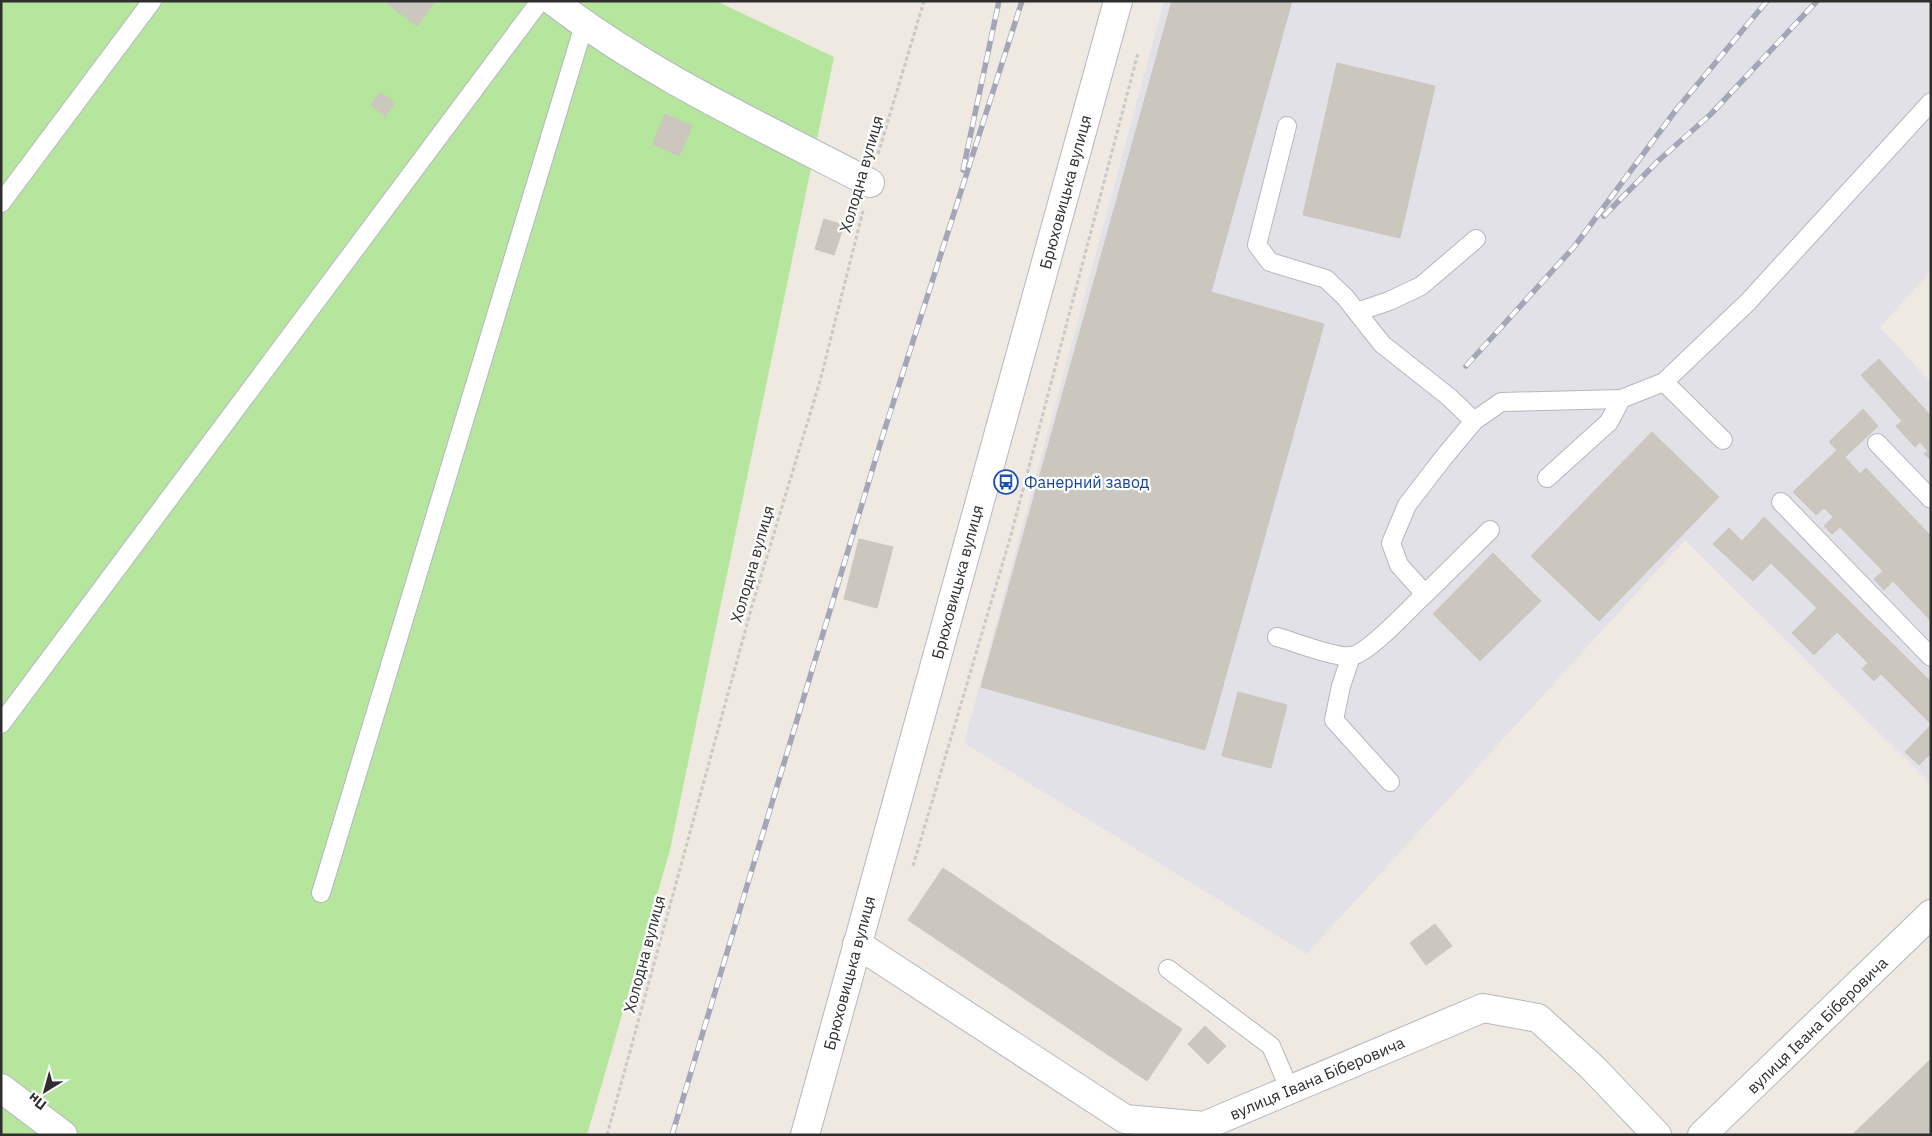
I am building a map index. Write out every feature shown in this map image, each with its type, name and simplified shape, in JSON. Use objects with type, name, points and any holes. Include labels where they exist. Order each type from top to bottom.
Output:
[{"type":"street","points":[[553,1],[584,25],[656,69],[870,183]]},
{"type":"street","name":"Брюховицька вулиця","points":[[804,1135],[1118,1]]},
{"type":"street","name":"вулиця Івана Біберовича","points":[[1702,1135],[1931,914]]},
{"type":"street","name":"вулиця Івана Біберовича","points":[[857,944],[1128,1127],[1204,1126],[1483,1008],[1538,1018],[1592,1067],[1657,1135]]},
{"type":"street","points":[[1,1088],[63,1135]]},
{"type":"lane","points":[[1,203],[152,1]]},
{"type":"lane","points":[[1,724],[540,1]]},
{"type":"lane","points":[[321,893],[584,25]]},
{"type":"lane","points":[[1425,594],[1399,566],[1391,543],[1407,505],[1474,421],[1502,402],[1621,399],[1664,382],[1748,302],[1931,102]]},
{"type":"lane","points":[[1287,126],[1257,245],[1270,262],[1326,279],[1357,312],[1382,344],[1449,397],[1474,421]]},
{"type":"lane","points":[[1357,312],[1389,301],[1421,286],[1476,239]]},
{"type":"lane","points":[[1664,382],[1723,440]]},
{"type":"lane","points":[[1547,478],[1609,422],[1621,399]]},
{"type":"lane","points":[[1877,443],[1931,499]]},
{"type":"lane","points":[[1782,502],[1931,657]]},
{"type":"lane","points":[[1277,637],[1339,655],[1351,656],[1365,650],[1490,530]]},
{"type":"lane","points":[[1351,656],[1341,686],[1334,720],[1390,782]]},
{"type":"lane","points":[[1168,969],[1271,1046],[1290,1090]]},
{"type":"path","name":"Холодна вулиця","points":[[607,1135],[752,606],[820,381],[870,183],[924,1]]},
{"type":"path","points":[[911,871],[1011,535],[1139,49]]},
{"type":"shaded area","points":[[1164,1],[1931,1],[1931,271],[1880,327],[1931,383],[1931,784],[1685,540],[1307,954],[964,743]]},
{"type":"green space","points":[[1,1],[716,1],[834,57],[670,850],[587,1135],[1,1135]]},
{"type":"building","points":[[388,1],[435,1],[417,26],[387,3]]},
{"type":"building","points":[[1172,1],[1292,1],[1211,292],[1324,324],[1205,750],[981,687]]},
{"type":"building","points":[[1337,63],[1435,86],[1400,238],[1303,215]]},
{"type":"building","points":[[380,92],[395,103],[385,116],[371,105]]},
{"type":"building","points":[[665,114],[692,126],[679,156],[653,144]]},
{"type":"building","points":[[824,219],[844,225],[834,255],[815,249]]},
{"type":"building","points":[[1879,359],[1931,416],[1931,460],[1924,454],[1928,451],[1920,442],[1915,447],[1896,426],[1902,421],[1861,375]]},
{"type":"building","points":[[1863,409],[1878,426],[1845,457],[1860,474],[1866,468],[1929,534],[1931,533],[1931,621],[1893,581],[1884,590],[1874,579],[1883,571],[1840,527],[1832,534],[1824,526],[1833,517],[1824,508],[1816,515],[1793,492],[1837,450],[1829,442]]},
{"type":"building","points":[[1652,432],[1719,497],[1599,621],[1531,556]]},
{"type":"building","points":[[1764,517],[1931,682],[1931,724],[1881,674],[1874,681],[1862,669],[1868,663],[1837,632],[1814,655],[1792,633],[1817,608],[1771,563],[1753,581],[1713,544],[1729,528],[1742,541]]},
{"type":"building","points":[[859,539],[893,547],[877,608],[844,599]]},
{"type":"building","points":[[1493,553],[1541,601],[1480,661],[1433,614]]},
{"type":"building","points":[[1238,692],[1287,705],[1271,768],[1222,756]]},
{"type":"building","points":[[1931,725],[1931,753],[1919,765],[1905,752]]},
{"type":"building","points":[[943,868],[1182,1029],[1147,1081],[908,920]]},
{"type":"building","points":[[1435,924],[1452,946],[1426,965],[1410,943]]},
{"type":"building","points":[[1205,1026],[1226,1046],[1208,1064],[1188,1044]]},
{"type":"building","points":[[1931,1059],[1931,1135],[1852,1135]]},
{"type":"railway","points":[[963,170],[999,1]]},
{"type":"railway","points":[[672,1135],[881,441],[1022,1]]},
{"type":"railway","points":[[1466,366],[1574,247],[1676,110],[1767,1]]},
{"type":"railway","points":[[1604,216],[1658,161],[1711,114],[1817,1]]},
{"type":"place","name":"Фанерний завод","points":[[1006,482]]}]
